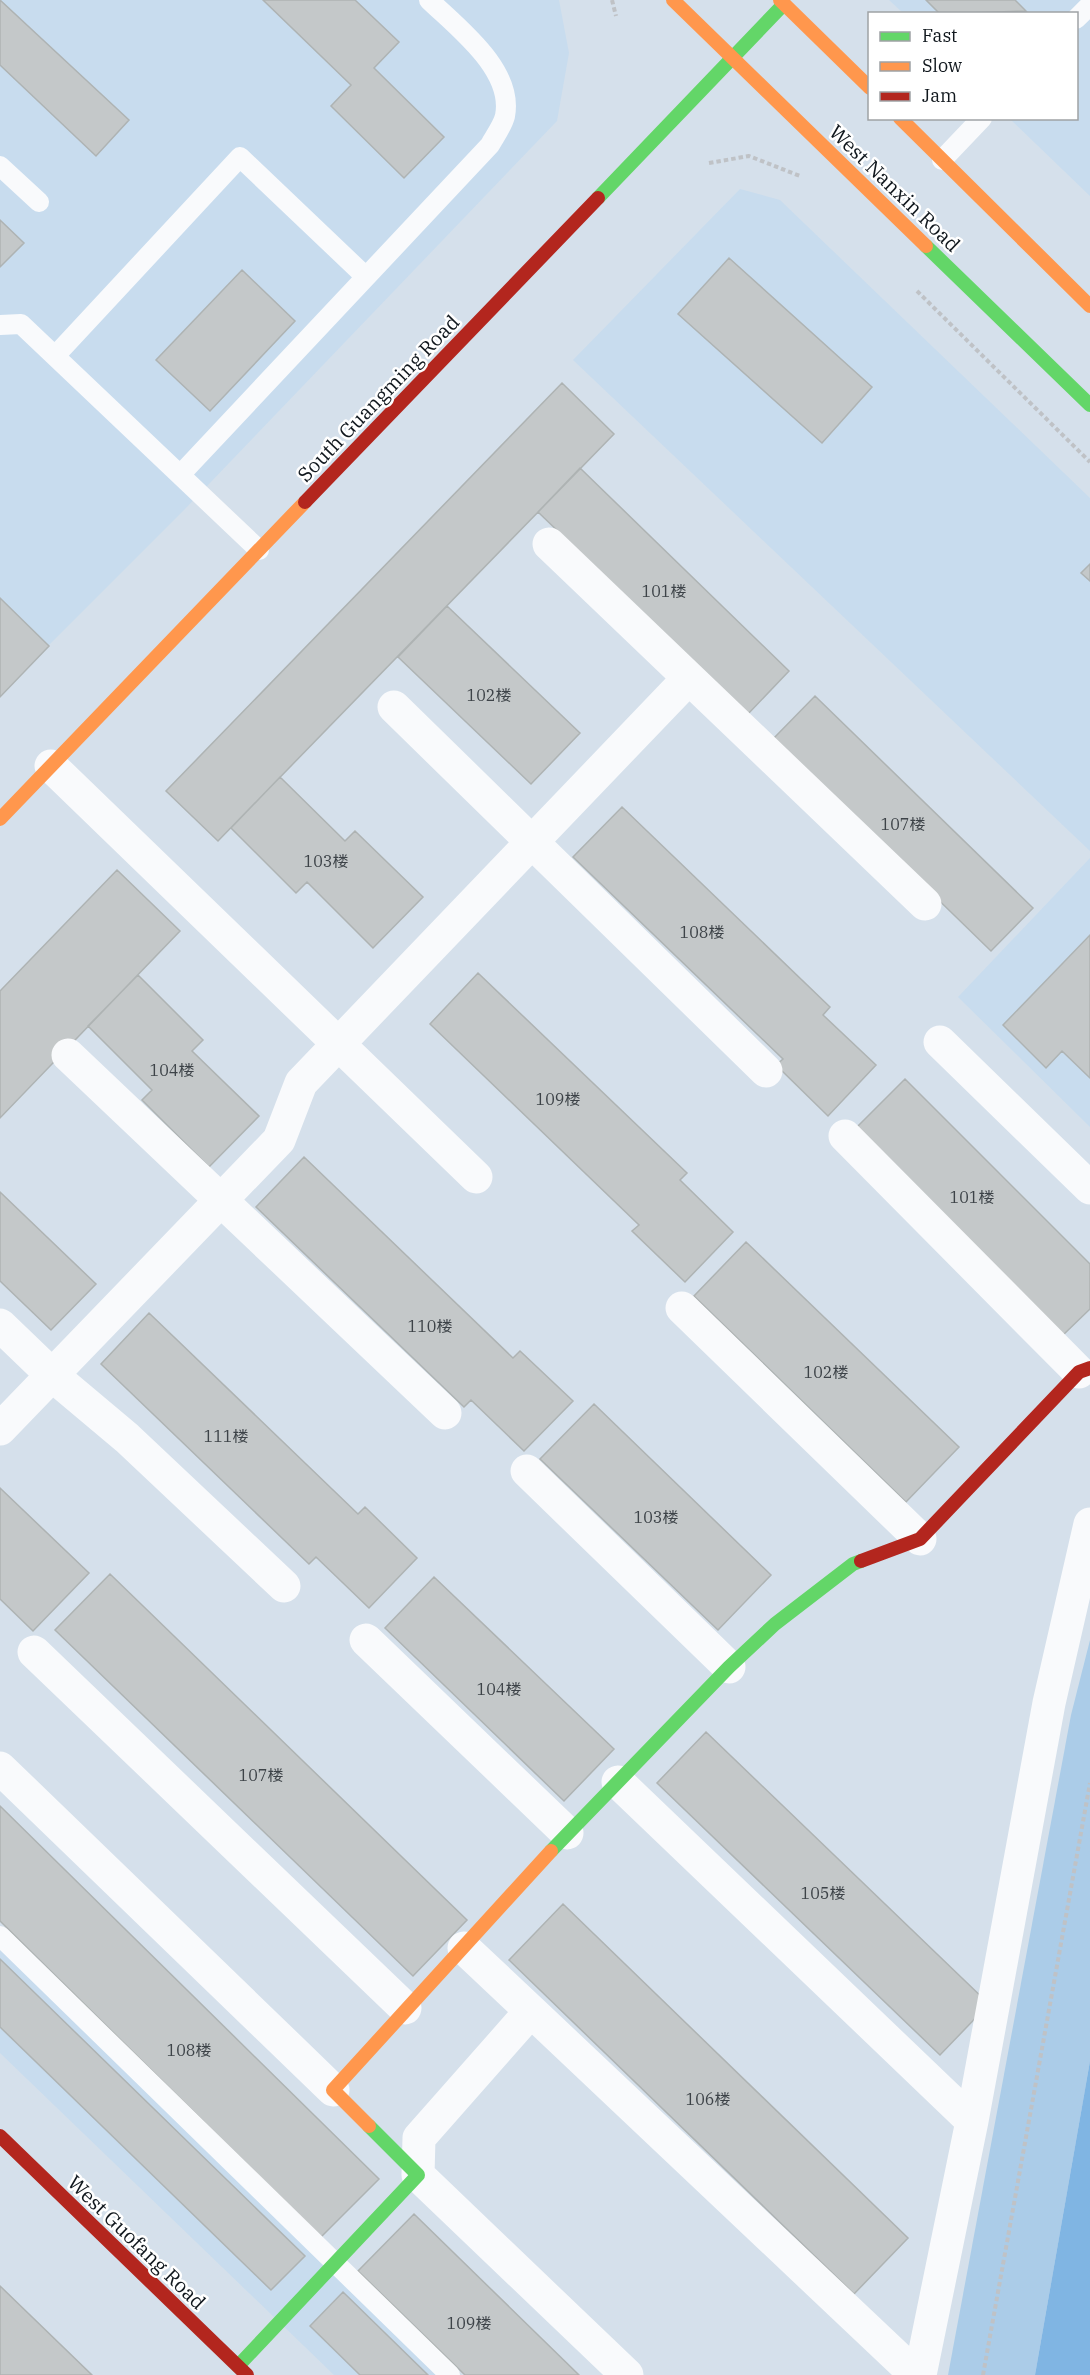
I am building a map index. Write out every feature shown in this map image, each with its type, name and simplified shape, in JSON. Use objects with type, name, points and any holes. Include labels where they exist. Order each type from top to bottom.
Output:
[{"type":"main road","name":"West Nanxin Road","points":[[673,0],[1090,405]]},
{"type":"main road","name":"South Guangming Road","points":[[0,819],[733,58],[782,2]]},
{"type":"main road","points":[[782,2],[868,86]]},
{"type":"main road","points":[[902,120],[1090,306]]},
{"type":"main road","points":[[242,2370],[335,2263],[418,2175],[333,2090],[381,2040],[405,2008],[464,1948],[567,1833],[729,1667],[775,1624],[853,1564],[920,1539],[1085,1370]]},
{"type":"main road","name":"West Guofang Road","points":[[0,2136],[242,2370]]},
{"type":"street","points":[[549,544],[925,904]]},
{"type":"street","points":[[0,1429],[279,1140],[301,1083],[688,678]]},
{"type":"street","points":[[394,707],[766,1071]]},
{"type":"street","points":[[51,766],[476,1177]]},
{"type":"street","points":[[940,1042],[1090,1188]]},
{"type":"street","points":[[68,1055],[445,1413]]},
{"type":"street","points":[[845,1136],[1085,1370]]},
{"type":"street","points":[[682,1308],[920,1539]]},
{"type":"street","points":[[0,1325],[52,1376],[127,1438],[284,1586]]},
{"type":"street","points":[[527,1470],[729,1667]]},
{"type":"street","points":[[918,2375],[972,2121],[1049,1703],[1090,1524]]},
{"type":"street","points":[[366,1640],[567,1833]]},
{"type":"street","points":[[34,1652],[405,2008]]},
{"type":"street","points":[[0,1768],[333,2090]]},
{"type":"street","points":[[618,1782],[972,2121]]},
{"type":"street","points":[[464,1948],[918,2375]]},
{"type":"street","points":[[531,2011],[419,2138],[418,2175],[627,2375]]},
{"type":"lane","points":[[180,475],[490,145],[505,116],[502,84],[489,58],[429,0]]},
{"type":"lane","points":[[1078,18],[1090,5]]},
{"type":"lane","points":[[942,160],[980,120]]},
{"type":"lane","points":[[55,356],[240,157],[366,277]]},
{"type":"lane","points":[[0,166],[39,202]]},
{"type":"lane","points":[[0,325],[21,324],[259,550]]},
{"type":"lane","points":[[0,1936],[450,2375]]},
{"type":"path","points":[[612,0],[616,16]]},
{"type":"path","points":[[709,163],[748,156],[799,175],[807,183]]},
{"type":"path","points":[[915,290],[1090,462]]},
{"type":"path","points":[[983,2375],[1089,1800],[1090,1783]]},
{"type":"shaded area","points":[[0,0],[559,0],[569,53],[557,121],[185,509],[0,694]]},
{"type":"shaded area","points":[[889,0],[1090,0],[1090,196],[1011,120],[1078,120],[1078,12],[902,12]]},
{"type":"shaded area","points":[[740,189],[780,200],[1090,498],[1090,851],[573,360]]},
{"type":"shaded area","points":[[1090,858],[1090,1127],[958,997]]},
{"type":"shaded area","points":[[1090,1640],[1090,2061],[1035,2375],[948,2375],[1071,1715]]},
{"type":"shaded area","points":[[0,1929],[455,2375],[334,2375],[0,2053]]},
{"type":"shaded area","points":[[1090,2061],[1090,2375],[1035,2375]]},
{"type":"building","points":[[0,0],[129,120],[96,156],[0,65]]},
{"type":"building","points":[[263,0],[355,0],[399,42],[374,68],[444,137],[404,178],[331,106],[351,85]]},
{"type":"building","points":[[926,0],[1015,0],[1026,11],[997,12],[938,12]]},
{"type":"building","points":[[0,220],[24,243],[0,267]]},
{"type":"building","points":[[729,258],[872,387],[822,443],[678,314]]},
{"type":"building","points":[[242,270],[295,321],[210,411],[156,360]]},
{"type":"building","points":[[562,383],[614,434],[218,841],[166,791]]},
{"type":"building","points":[[580,468],[789,671],[748,714],[538,512]]},
{"type":"building","points":[[1090,564],[1090,581],[1081,573]]},
{"type":"building","points":[[0,598],[49,646],[0,697]]},
{"type":"building","points":[[447,606],[580,733],[531,784],[398,657]]},
{"type":"building","points":[[815,696],[1033,908],[991,951],[773,739]]},
{"type":"building","points":[[280,777],[345,841],[355,831],[423,897],[373,948],[307,882],[296,893],[231,828]]},
{"type":"building","points":[[622,807],[830,1007],[823,1015],[876,1065],[828,1116],[776,1065],[783,1059],[573,857]]},
{"type":"building","points":[[117,870],[180,931],[0,1118],[0,991]]},
{"type":"building","points":[[1090,935],[1090,1078],[1062,1051],[1046,1068],[1003,1025]]},
{"type":"building","points":[[478,973],[687,1173],[680,1180],[733,1232],[685,1282],[632,1231],[639,1225],[430,1024]]},
{"type":"building","points":[[138,975],[203,1040],[192,1051],[259,1116],[209,1167],[142,1100],[152,1090],[88,1026]]},
{"type":"building","points":[[905,1079],[1090,1264],[1090,1309],[1062,1336],[854,1130]]},
{"type":"building","points":[[304,1157],[513,1358],[520,1351],[573,1401],[524,1451],[471,1400],[464,1407],[256,1207]]},
{"type":"building","points":[[0,1192],[96,1284],[51,1330],[0,1281]]},
{"type":"building","points":[[746,1242],[959,1447],[906,1502],[694,1296]]},
{"type":"building","points":[[149,1313],[358,1514],[365,1507],[417,1558],[369,1608],[316,1557],[309,1564],[101,1364]]},
{"type":"building","points":[[594,1404],[771,1575],[718,1630],[540,1459]]},
{"type":"building","points":[[0,1488],[89,1573],[33,1631],[0,1599]]},
{"type":"building","points":[[110,1574],[467,1920],[413,1976],[55,1630]]},
{"type":"building","points":[[434,1577],[614,1749],[564,1801],[385,1628]]},
{"type":"building","points":[[706,1732],[989,2004],[940,2055],[657,1783]]},
{"type":"building","points":[[0,1806],[379,2179],[321,2237],[0,1921]]},
{"type":"building","points":[[563,1904],[908,2238],[854,2294],[509,1960]]},
{"type":"building","points":[[0,1959],[305,2256],[271,2290],[0,2027]]},
{"type":"building","points":[[414,2214],[579,2375],[465,2375],[358,2271]]},
{"type":"building","points":[[0,2286],[92,2375],[0,2375]]},
{"type":"building","points":[[343,2292],[428,2375],[360,2375],[310,2326]]},
{"type":"traffic: fast","points":[[598,198],[784,4]]},
{"type":"traffic: fast","points":[[926,246],[1090,405]]},
{"type":"traffic: fast","points":[[551,1851],[729,1667],[775,1624],[853,1564],[861,1561]]},
{"type":"traffic: fast","points":[[238,2366],[418,2175],[369,2126]]},
{"type":"traffic: slow","points":[[673,0],[926,246]]},
{"type":"traffic: slow","points":[[780,0],[868,86]]},
{"type":"traffic: slow","points":[[902,120],[1090,306]]},
{"type":"traffic: slow","points":[[0,819],[305,502]]},
{"type":"traffic: slow","points":[[369,2126],[333,2090],[551,1851]]},
{"type":"traffic: jam","points":[[305,502],[598,198]]},
{"type":"traffic: jam","points":[[861,1561],[920,1539],[1079,1372],[1090,1368]]},
{"type":"traffic: jam","points":[[0,2136],[247,2375]]}]
